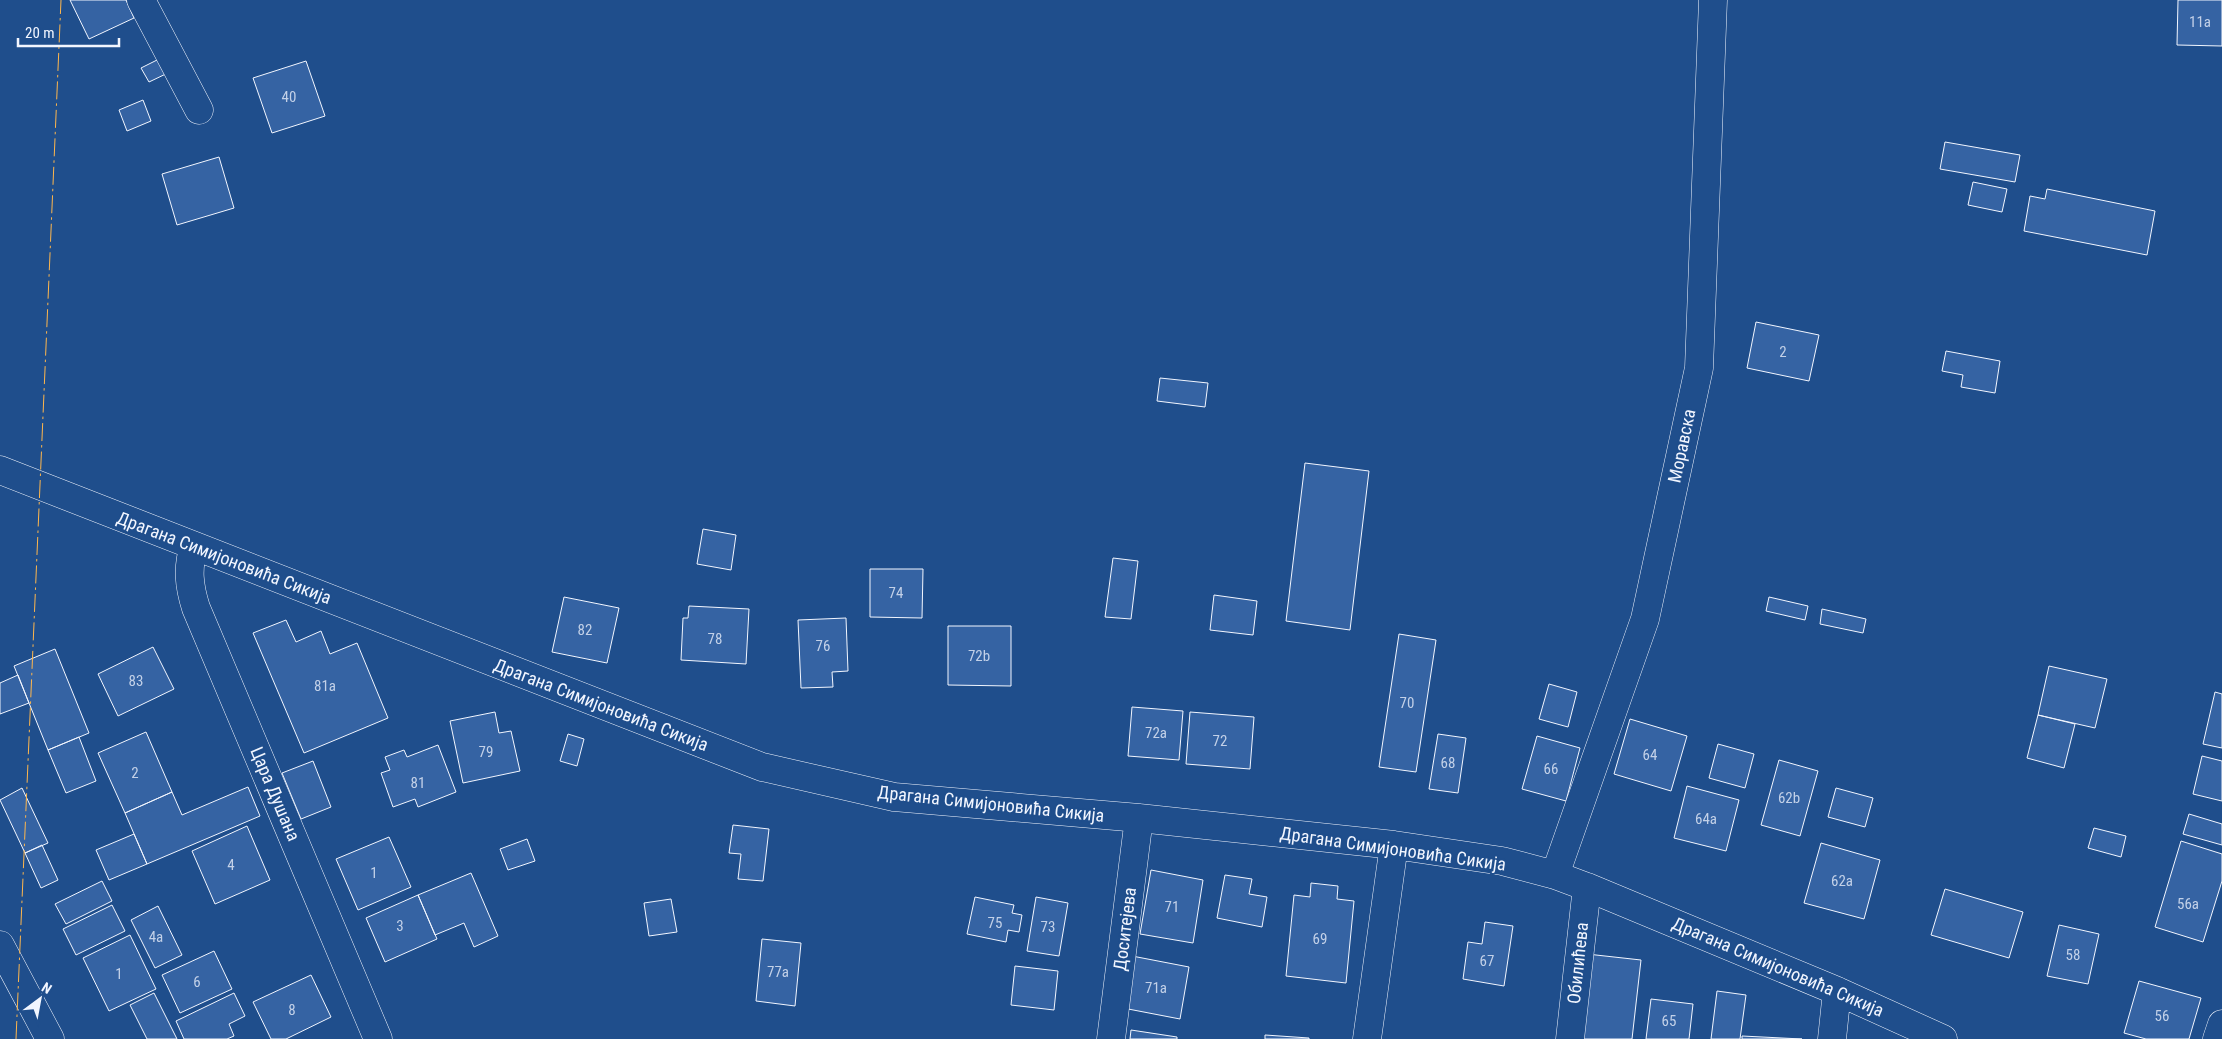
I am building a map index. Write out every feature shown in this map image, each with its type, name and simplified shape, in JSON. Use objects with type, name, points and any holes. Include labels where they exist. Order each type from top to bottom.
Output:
[{"type":"street","points":[[141,0],[199,110]]},
{"type":"street","name":"Моравска","points":[[1555,875],[1645,619],[1699,368],[1713,0]]},
{"type":"street","name":"Драгана Симијоновића Сикија","points":[[0,470],[762,767],[894,797],[1139,818],[1394,845],[1502,862],[1555,875],[1587,887],[1837,991],[1943,1039]]},
{"type":"street","name":"Цара Душана","points":[[194,546],[190,558],[189,575],[196,608],[378,1039]]},
{"type":"street","name":"Доситејева","points":[[1110,1039],[1139,818]]},
{"type":"street","points":[[1367,1039],[1394,845]]},
{"type":"street","name":"Обилићева","points":[[1570,1039],[1587,887]]},
{"type":"street","points":[[0,945],[50,1039]]},
{"type":"street","points":[[1832,1039],[1837,991]]},
{"type":"street","points":[[2218,1039],[2222,1024]]},
{"type":"building","points":[[70,0],[126,0],[134,18],[89,39]]},
{"type":"building","points":[[2178,0],[2222,0],[2222,46],[2177,45]]},
{"type":"building","points":[[165,56],[172,71],[149,82],[141,68]]},
{"type":"building","points":[[306,61],[325,116],[272,133],[253,78]]},
{"type":"building","points":[[143,100],[151,121],[127,131],[119,110]]},
{"type":"building","points":[[1945,142],[2020,155],[2015,182],[1940,169]]},
{"type":"building","points":[[219,157],[234,208],[177,225],[162,174]]},
{"type":"building","points":[[1973,182],[2007,189],[2002,212],[1968,205]]},
{"type":"building","points":[[2047,189],[2155,211],[2147,255],[2024,231],[2030,196],[2045,199]]},
{"type":"building","points":[[1756,322],[1819,335],[1809,381],[1747,368]]},
{"type":"building","points":[[1946,351],[2000,361],[1995,393],[1961,387],[1963,375],[1942,371]]},
{"type":"building","points":[[1160,378],[1208,383],[1205,407],[1157,401]]},
{"type":"building","points":[[1305,463],[1369,471],[1350,630],[1286,621]]},
{"type":"building","points":[[703,529],[736,535],[731,570],[697,564]]},
{"type":"building","points":[[1113,558],[1138,561],[1131,619],[1105,617]]},
{"type":"building","points":[[870,569],[923,569],[922,618],[870,617]]},
{"type":"building","points":[[1214,595],[1257,601],[1253,635],[1210,630]]},
{"type":"building","points":[[564,597],[619,608],[607,663],[552,652]]},
{"type":"building","points":[[1769,597],[1808,606],[1805,620],[1766,611]]},
{"type":"building","points":[[689,606],[749,609],[746,664],[681,660],[683,618],[688,618]]},
{"type":"building","points":[[1822,609],[1866,619],[1863,633],[1820,624]]},
{"type":"building","points":[[846,618],[848,671],[832,672],[833,687],[801,688],[798,620]]},
{"type":"building","points":[[286,620],[296,642],[321,631],[330,654],[357,643],[388,718],[304,753],[253,633]]},
{"type":"building","points":[[948,626],[1011,626],[1011,686],[948,685]]},
{"type":"building","points":[[1399,634],[1436,640],[1416,772],[1379,767]]},
{"type":"building","points":[[153,647],[174,689],[118,716],[98,674]]},
{"type":"building","points":[[55,649],[89,733],[48,750],[14,666]]},
{"type":"building","points":[[2049,666],[2107,679],[2095,728],[2038,715]]},
{"type":"building","points":[[18,675],[29,703],[0,714],[0,683]]},
{"type":"building","points":[[1549,684],[1577,692],[1568,727],[1539,719]]},
{"type":"building","points":[[2215,692],[2222,694],[2222,748],[2203,744]]},
{"type":"building","points":[[1132,707],[1183,711],[1179,760],[1128,756]]},
{"type":"building","points":[[495,712],[499,733],[511,731],[520,771],[463,783],[450,721]]},
{"type":"building","points":[[1190,712],[1254,717],[1250,769],[1186,764]]},
{"type":"building","points":[[2038,715],[2075,724],[2064,768],[2027,758]]},
{"type":"building","points":[[1630,719],[1687,736],[1671,791],[1614,774]]},
{"type":"building","points":[[146,732],[172,792],[125,813],[98,753]]},
{"type":"building","points":[[568,734],[584,739],[577,766],[560,761]]},
{"type":"building","points":[[1438,734],[1466,738],[1458,793],[1429,789]]},
{"type":"building","points":[[1537,736],[1580,748],[1566,801],[1522,789]]},
{"type":"building","points":[[79,737],[96,781],[66,793],[48,750]]},
{"type":"building","points":[[1718,744],[1754,754],[1745,788],[1709,778]]},
{"type":"building","points":[[438,745],[456,792],[418,807],[415,799],[393,807],[381,773],[390,770],[385,757],[404,750],[407,757]]},
{"type":"building","points":[[2202,756],[2222,761],[2222,801],[2193,794]]},
{"type":"building","points":[[1779,760],[1818,771],[1800,836],[1761,825]]},
{"type":"building","points":[[313,761],[331,807],[301,819],[282,773]]},
{"type":"building","points":[[1687,786],[1739,800],[1726,851],[1674,838]]},
{"type":"building","points":[[248,787],[260,816],[147,864],[125,813],[172,792],[182,815]]},
{"type":"building","points":[[22,788],[48,843],[25,853],[0,800]]},
{"type":"building","points":[[1836,788],[1873,798],[1865,827],[1828,817]]},
{"type":"building","points":[[2189,814],[2222,824],[2222,845],[2183,834]]},
{"type":"building","points":[[733,825],[769,829],[763,881],[738,879],[741,854],[729,853]]},
{"type":"building","points":[[247,826],[270,880],[215,904],[192,851]]},
{"type":"building","points":[[2094,828],[2126,836],[2121,857],[2088,848]]},
{"type":"building","points":[[134,834],[147,864],[109,880],[96,850]]},
{"type":"building","points":[[389,837],[411,887],[358,910],[336,859]]},
{"type":"building","points":[[527,839],[535,861],[508,870],[500,849]]},
{"type":"building","points":[[2181,841],[2222,854],[2222,881],[2203,942],[2155,927]]},
{"type":"building","points":[[1821,843],[1880,860],[1864,919],[1804,903]]},
{"type":"building","points":[[42,845],[58,880],[41,888],[25,853]]},
{"type":"building","points":[[1151,870],[1203,880],[1193,943],[1140,934]]},
{"type":"building","points":[[471,873],[498,936],[474,947],[464,923],[435,935],[418,895]]},
{"type":"building","points":[[1225,875],[1252,879],[1249,894],[1267,897],[1262,927],[1217,918]]},
{"type":"building","points":[[102,881],[112,901],[66,924],[55,904]]},
{"type":"building","points":[[1311,883],[1338,886],[1337,899],[1354,901],[1346,983],[1286,976],[1294,895],[1310,897]]},
{"type":"building","points":[[1945,889],[2023,912],[2009,958],[1931,935]]},
{"type":"building","points":[[418,895],[437,939],[385,962],[366,918]]},
{"type":"building","points":[[975,897],[1014,905],[1012,913],[1022,915],[1019,932],[1008,930],[1006,942],[967,934]]},
{"type":"building","points":[[1036,897],[1068,903],[1059,956],[1027,951]]},
{"type":"building","points":[[671,899],[677,932],[649,936],[644,903]]},
{"type":"building","points":[[112,905],[125,931],[76,955],[63,929]]},
{"type":"building","points":[[158,906],[182,955],[155,968],[131,920]]},
{"type":"building","points":[[1485,922],[1513,926],[1504,986],[1463,979],[1468,942],[1482,944]]},
{"type":"building","points":[[2059,925],[2099,934],[2088,984],[2047,976]]},
{"type":"building","points":[[130,935],[156,989],[109,1011],[83,958]]},
{"type":"building","points":[[762,939],[801,943],[795,1006],[756,1001]]},
{"type":"building","points":[[214,951],[232,989],[180,1013],[162,975]]},
{"type":"building","points":[[1587,954],[1641,960],[1632,1039],[1577,1039]]},
{"type":"building","points":[[1132,956],[1189,967],[1180,1019],[1123,1008]]},
{"type":"building","points":[[1015,966],[1058,971],[1054,1010],[1011,1005]]},
{"type":"building","points":[[311,975],[331,1017],[286,1039],[271,1039],[253,1002]]},
{"type":"building","points":[[2139,981],[2201,998],[2189,1039],[2146,1039],[2124,1033]]},
{"type":"building","points":[[1717,991],[1746,995],[1740,1039],[1711,1039]]},
{"type":"building","points":[[154,993],[177,1039],[147,1039],[130,1005]]},
{"type":"building","points":[[234,993],[245,1016],[229,1024],[234,1036],[227,1039],[184,1039],[176,1021]]},
{"type":"building","points":[[1651,999],[1693,1004],[1689,1039],[1646,1039]]},
{"type":"building","points":[[1131,1030],[1177,1037],[1177,1039],[1130,1039]]},
{"type":"building","points":[[1265,1035],[1309,1038],[1309,1039],[1265,1039]]},
{"type":"building","points":[[1742,1036],[1802,1039],[1742,1039]]},
{"type":"power","points":[[16,1039],[61,0]]}]
